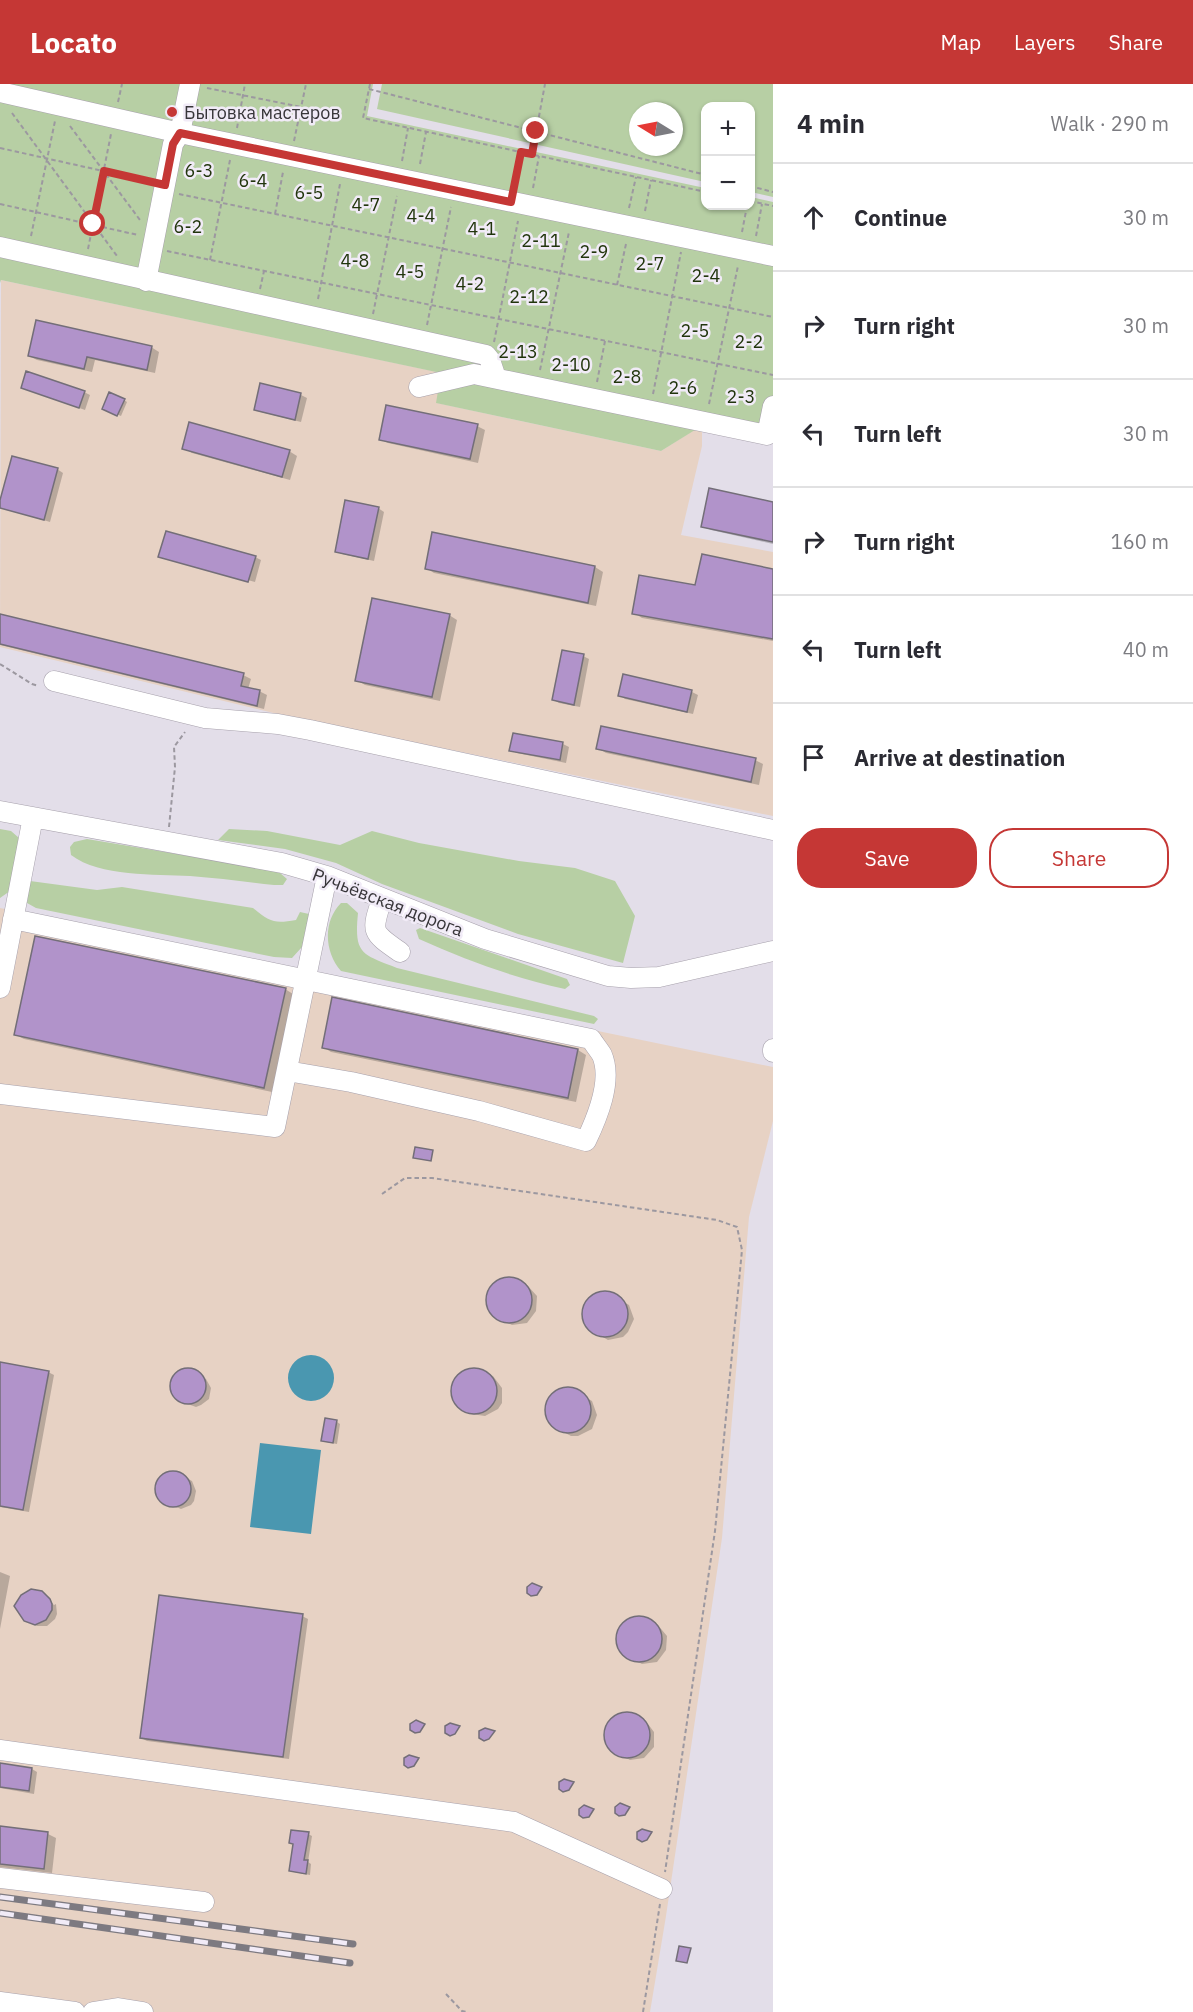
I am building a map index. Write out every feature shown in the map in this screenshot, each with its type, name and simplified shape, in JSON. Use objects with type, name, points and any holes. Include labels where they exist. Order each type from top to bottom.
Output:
[{"type":"street","points":[[140,279],[153,244],[173,144],[180,133],[190,84]]},
{"type":"street","points":[[0,88],[58,105],[180,133],[773,256]]},
{"type":"street","points":[[0,247],[486,355],[493,369]]},
{"type":"street","points":[[419,387],[493,369],[537,387],[770,436],[773,406]]},
{"type":"street","points":[[54,681],[205,718],[278,724],[310,730],[773,830]]},
{"type":"street","name":"Ручьёвская дорога","points":[[0,811],[282,862],[327,876],[485,939],[608,976],[659,977],[773,951]]},
{"type":"street","points":[[0,988],[33,817]]},
{"type":"street","points":[[0,1094],[275,1127],[327,876]]},
{"type":"street","points":[[382,899],[374,928],[379,937],[400,952]]},
{"type":"street","points":[[13,919],[591,1040],[602,1055],[605,1070],[604,1088],[596,1121],[586,1141],[479,1111],[351,1082],[287,1071]]},
{"type":"street","points":[[0,1750],[514,1822],[662,1889]]},
{"type":"street","points":[[0,1878],[204,1902]]},
{"type":"street","points":[[0,2002],[75,2012]]},
{"type":"street","points":[[93,2012],[118,2008],[143,2012]]},
{"type":"path","points":[[84,267],[122,84]]},
{"type":"path","points":[[190,84],[301,107]]},
{"type":"path","points":[[210,260],[245,84]]},
{"type":"path","points":[[275,214],[306,84]]},
{"type":"path","points":[[370,84],[363,118],[701,191]]},
{"type":"path","points":[[532,154],[545,84]]},
{"type":"path","points":[[369,89],[701,173]]},
{"type":"path","points":[[28,254],[58,105]]},
{"type":"path","points":[[58,105],[61,114],[104,171],[153,244]]},
{"type":"path","points":[[12,113],[93,224],[140,279]]},
{"type":"path","points":[[405,180],[408,128]]},
{"type":"path","points":[[370,330],[389,237],[405,180],[426,132]]},
{"type":"path","points":[[0,148],[104,171],[221,203],[773,317]]},
{"type":"path","points":[[521,152],[521,204]]},
{"type":"path","points":[[493,369],[498,319],[521,204],[539,156]]},
{"type":"path","points":[[314,317],[344,167]]},
{"type":"path","points":[[632,227],[636,177]]},
{"type":"path","points":[[617,285],[632,227],[651,180]]},
{"type":"path","points":[[755,187],[773,192]]},
{"type":"path","points":[[424,342],[454,190]]},
{"type":"path","points":[[755,202],[773,206]]},
{"type":"path","points":[[0,204],[93,224],[210,260],[773,375]]},
{"type":"path","points":[[705,422],[729,308],[744,250],[762,204]]},
{"type":"path","points":[[744,250],[747,210]]},
{"type":"path","points":[[537,387],[573,215]]},
{"type":"path","points":[[650,411],[684,238]]},
{"type":"path","points":[[594,399],[605,341]]},
{"type":"path","points":[[0,664],[32,684],[42,687],[54,681]]},
{"type":"path","points":[[167,842],[174,777],[174,747],[183,733],[205,718]]},
{"type":"path","points":[[382,1194],[405,1178],[432,1178],[717,1220],[736,1227],[742,1250],[715,1531],[643,2012]]},
{"type":"path","points":[[446,1994],[462,2011],[467,2012]]},
{"type":"shaded area","points":[[1,280],[442,373],[437,403],[661,451],[702,425],[702,446],[681,535],[773,552],[773,816],[286,716],[0,647]]},
{"type":"shaded area","points":[[0,908],[773,1067],[773,1121],[749,1217],[722,1538],[650,2012],[0,2012]]},
{"type":"green space","points":[[0,84],[373,84],[367,116],[701,187],[701,210],[755,210],[755,198],[773,202],[773,439],[703,425],[661,451],[436,403],[441,373],[1,280],[0,283]]},
{"type":"green space","points":[[382,84],[773,84],[773,197],[755,193],[755,102],[701,102],[701,181],[377,109]]},
{"type":"green space","points":[[0,829],[11,831],[19,838],[10,891],[0,898]]},
{"type":"green space","points":[[229,829],[267,831],[340,845],[372,831],[419,843],[519,861],[575,868],[615,881],[635,916],[623,963],[518,934],[382,884],[336,863],[285,849],[218,840]]},
{"type":"green space","points":[[87,839],[261,868],[280,873],[287,879],[283,885],[274,885],[112,871],[83,862],[71,855],[70,847],[74,842]]},
{"type":"green space","points":[[30,881],[97,890],[122,887],[253,908],[268,919],[277,922],[296,920],[300,912],[309,914],[302,947],[292,958],[274,957],[36,908],[27,903]]},
{"type":"green space","points":[[341,903],[347,903],[358,913],[359,945],[362,951],[375,959],[397,968],[594,1016],[598,1019],[594,1024],[341,971],[331,955],[328,937],[331,919]]},
{"type":"green space","points":[[420,928],[567,979],[570,985],[565,989],[546,985],[472,961],[419,939],[416,930]]},
{"type":"water","points":[[311,1355],[327,1362],[334,1378],[327,1394],[311,1401],[295,1394],[288,1378],[295,1362]]},
{"type":"water","points":[[260,1443],[321,1450],[311,1534],[250,1527]]},
{"type":"building","points":[[36,320],[152,346],[147,370],[87,357],[84,369],[28,356]]},
{"type":"building","points":[[26,371],[85,391],[79,408],[21,388]]},
{"type":"building","points":[[260,383],[301,393],[295,420],[254,410]]},
{"type":"building","points":[[109,392],[125,399],[117,416],[102,409]]},
{"type":"building","points":[[386,405],[478,424],[470,459],[379,440]]},
{"type":"building","points":[[189,422],[290,450],[282,477],[182,449]]},
{"type":"building","points":[[12,456],[58,468],[44,520],[0,508]]},
{"type":"building","points":[[709,488],[773,502],[773,542],[701,527]]},
{"type":"building","points":[[345,500],[379,507],[368,559],[335,552]]},
{"type":"building","points":[[166,531],[256,556],[248,582],[158,557]]},
{"type":"building","points":[[432,532],[595,566],[588,603],[425,569]]},
{"type":"building","points":[[702,554],[773,569],[773,639],[632,614],[639,575],[695,585]]},
{"type":"building","points":[[372,598],[450,614],[432,697],[355,681]]},
{"type":"building","points":[[0,614],[244,673],[241,686],[260,690],[257,706],[0,644]]},
{"type":"building","points":[[562,650],[584,654],[574,705],[552,700]]},
{"type":"building","points":[[623,674],[692,690],[687,712],[618,696]]},
{"type":"building","points":[[601,726],[756,758],[751,782],[596,749]]},
{"type":"building","points":[[513,733],[563,742],[560,760],[509,751]]},
{"type":"building","points":[[35,936],[286,988],[264,1088],[14,1035]]},
{"type":"building","points":[[332,997],[578,1049],[568,1098],[322,1048]]},
{"type":"building","points":[[415,1147],[433,1150],[431,1161],[413,1158]]},
{"type":"building","points":[[509,1277],[525,1284],[532,1300],[525,1316],[509,1323],[493,1316],[486,1300],[493,1284]]},
{"type":"building","points":[[605,1291],[621,1298],[628,1314],[621,1330],[605,1337],[589,1330],[582,1314],[589,1298]]},
{"type":"building","points":[[0,1362],[49,1371],[23,1510],[0,1506]]},
{"type":"building","points":[[188,1368],[200,1374],[206,1386],[200,1398],[188,1404],[176,1398],[170,1386],[176,1374]]},
{"type":"building","points":[[474,1368],[490,1375],[497,1391],[490,1407],[474,1414],[458,1407],[451,1391],[458,1375]]},
{"type":"building","points":[[568,1387],[584,1394],[591,1410],[584,1426],[568,1433],[552,1426],[545,1410],[552,1394]]},
{"type":"building","points":[[325,1418],[337,1420],[333,1443],[321,1441]]},
{"type":"building","points":[[173,1471],[185,1477],[191,1489],[185,1501],[173,1507],[161,1501],[155,1489],[161,1477]]},
{"type":"building","points":[[532,1583],[542,1587],[537,1595],[531,1596],[527,1593],[527,1587]]},
{"type":"building","points":[[31,1589],[42,1591],[52,1604],[52,1610],[46,1620],[35,1625],[24,1621],[14,1606],[21,1595]]},
{"type":"building","points":[[159,1595],[303,1614],[283,1757],[140,1738]]},
{"type":"building","points":[[639,1616],[655,1623],[662,1639],[655,1655],[639,1662],[623,1655],[616,1639],[623,1623]]},
{"type":"building","points":[[627,1712],[643,1719],[650,1735],[643,1751],[627,1758],[611,1751],[604,1735],[611,1719]]},
{"type":"building","points":[[416,1720],[425,1724],[420,1732],[415,1733],[410,1730],[410,1724]]},
{"type":"building","points":[[450,1723],[460,1726],[455,1734],[450,1736],[445,1733],[445,1726]]},
{"type":"building","points":[[485,1728],[495,1731],[489,1739],[484,1741],[479,1738],[479,1731]]},
{"type":"building","points":[[409,1755],[419,1758],[414,1766],[408,1768],[404,1765],[404,1758]]},
{"type":"building","points":[[0,1763],[32,1768],[29,1791],[0,1787]]},
{"type":"building","points":[[564,1779],[574,1782],[569,1790],[563,1792],[559,1789],[559,1782]]},
{"type":"building","points":[[620,1803],[630,1807],[625,1815],[619,1816],[615,1813],[615,1807]]},
{"type":"building","points":[[584,1805],[594,1809],[589,1817],[583,1818],[579,1815],[579,1809]]},
{"type":"building","points":[[0,1826],[48,1832],[44,1869],[0,1864]]},
{"type":"building","points":[[642,1829],[652,1832],[647,1840],[642,1842],[637,1839],[637,1832]]},
{"type":"building","points":[[291,1830],[309,1832],[304,1860],[308,1860],[306,1874],[289,1871],[293,1844],[289,1843]]},
{"type":"building","points":[[679,1946],[691,1948],[687,1963],[676,1961]]},
{"type":"railway","points":[[0,1897],[353,1944]]},
{"type":"railway","points":[[0,1913],[350,1963]]},
{"type":"place","name":"Бытовка мастеров","points":[[172,112]]},
{"type":"route","points":[[93,224],[104,171],[165,185],[173,144],[180,133],[511,202],[521,152],[532,154],[536,131]]},
{"type":"park label","name":"6-3","points":[[199,170]]},
{"type":"park label","name":"6-4","points":[[253,180]]},
{"type":"park label","name":"6-5","points":[[309,192]]},
{"type":"park label","name":"4-7","points":[[366,204]]},
{"type":"park label","name":"4-4","points":[[421,215]]},
{"type":"park label","name":"6-2","points":[[188,226]]},
{"type":"park label","name":"4-1","points":[[482,228]]},
{"type":"park label","name":"2-11","points":[[541,240]]},
{"type":"park label","name":"2-9","points":[[594,251]]},
{"type":"park label","name":"4-8","points":[[355,260]]},
{"type":"park label","name":"2-7","points":[[650,263]]},
{"type":"park label","name":"4-5","points":[[410,271]]},
{"type":"park label","name":"2-4","points":[[706,275]]},
{"type":"park label","name":"4-2","points":[[470,283]]},
{"type":"park label","name":"2-12","points":[[529,296]]},
{"type":"park label","name":"2-5","points":[[695,330]]},
{"type":"park label","name":"2-2","points":[[749,341]]},
{"type":"park label","name":"2-13","points":[[518,351]]},
{"type":"park label","name":"2-10","points":[[571,364]]},
{"type":"park label","name":"2-8","points":[[627,376]]},
{"type":"park label","name":"2-6","points":[[683,387]]},
{"type":"park label","name":"2-3","points":[[741,396]]}]
